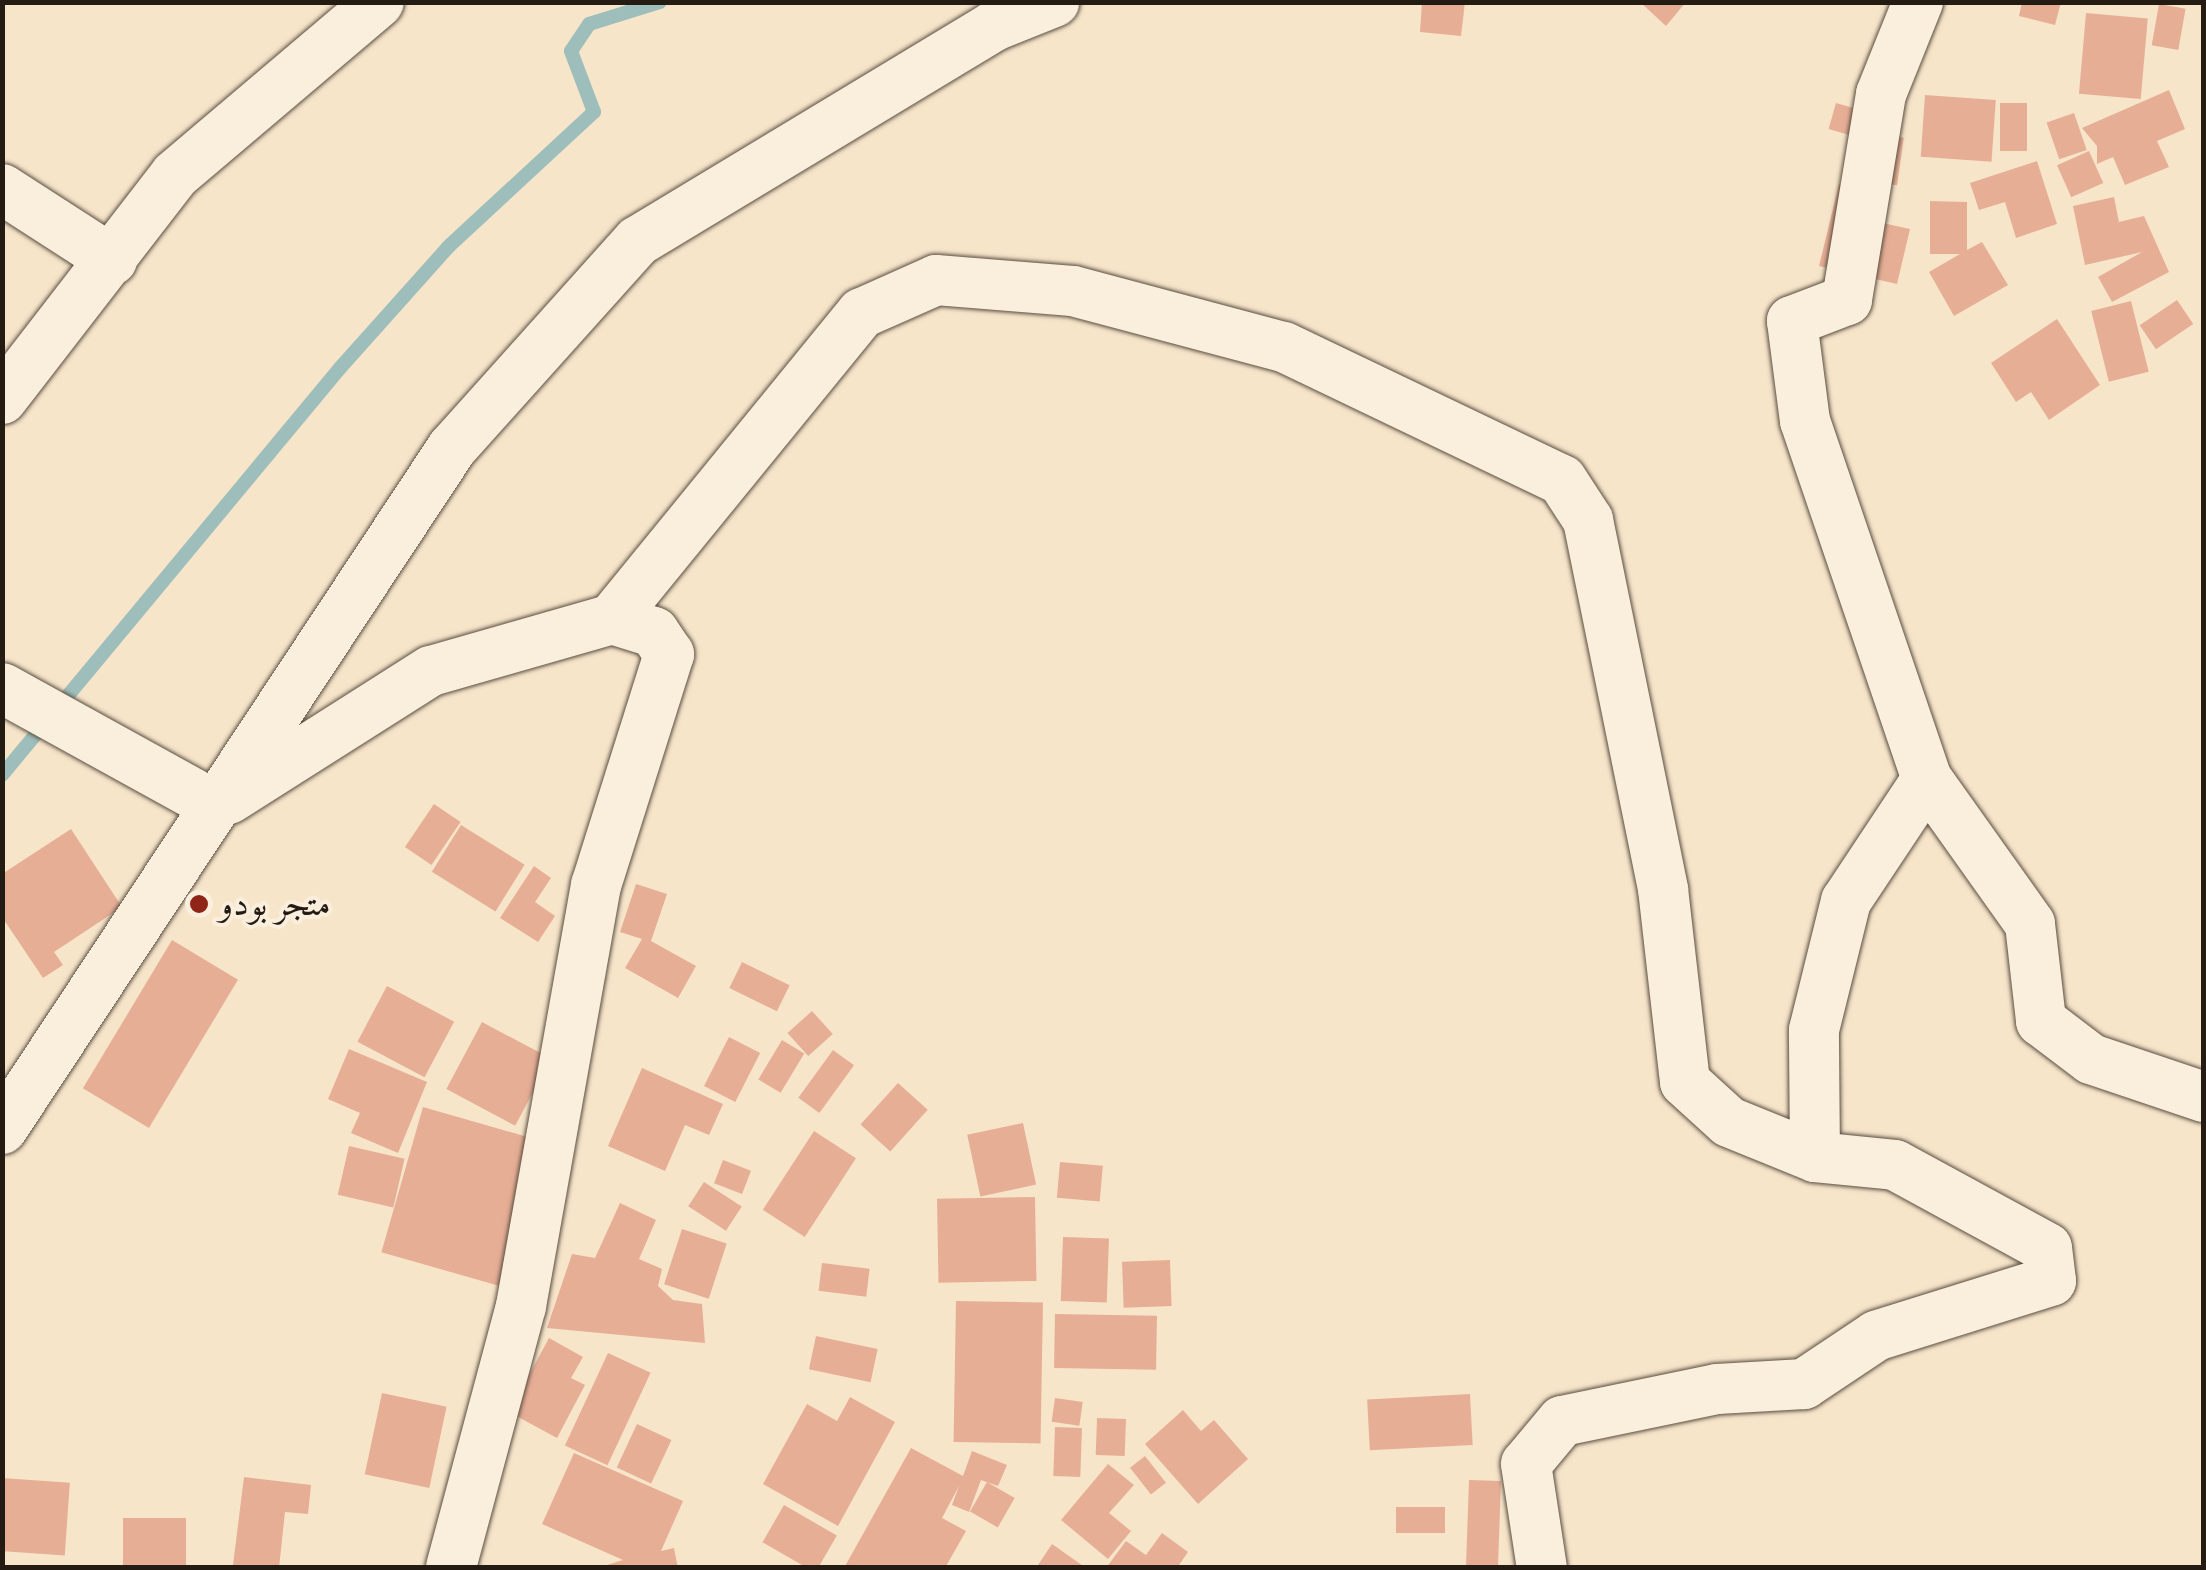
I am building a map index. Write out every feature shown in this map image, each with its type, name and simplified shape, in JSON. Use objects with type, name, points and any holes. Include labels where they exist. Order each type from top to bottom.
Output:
[{"type":"street","points":[[2,1129],[452,448],[638,241],[994,26],[1054,2]]},
{"type":"street","points":[[1918,2],[1881,94],[1848,300],[1792,321],[1805,422],[1927,779],[2030,924],[2041,1021],[2091,1059],[2204,1097]]},
{"type":"street","points":[[2,399],[175,175],[352,10]]},
{"type":"street","points":[[2,190],[112,260]]},
{"type":"street","points":[[612,619],[862,314],[936,280],[1073,292],[1284,347],[1359,378],[1562,480],[1588,520],[1663,889],[1685,1082],[1729,1122],[1815,1157],[1895,1164],[2047,1248],[2051,1282],[1876,1336],[1804,1384],[1716,1388],[1562,1421],[1526,1464],[1542,1568]]},
{"type":"street","points":[[216,806],[432,671],[612,619],[654,632],[669,654],[596,885],[521,1306],[451,1568]]},
{"type":"street","points":[[2,688],[216,806]]},
{"type":"street","points":[[1815,1157],[1814,1030],[1846,902],[1927,779]]},
{"type":"building","points":[[1422,2],[1465,2],[1461,36],[1420,32]]},
{"type":"building","points":[[1640,2],[1686,2],[1666,26]]},
{"type":"building","points":[[2022,2],[2061,2],[2055,25],[2019,16]]},
{"type":"building","points":[[2159,4],[2186,9],[2178,50],[2152,45]]},
{"type":"building","points":[[2086,13],[2148,18],[2141,99],[2079,94]]},
{"type":"building","points":[[2169,90],[2185,129],[2157,141],[2169,167],[2125,185],[2113,157],[2097,164],[2097,146],[2082,128]]},
{"type":"building","points":[[1925,95],[1996,100],[1992,162],[1921,157]]},
{"type":"building","points":[[1836,103],[1864,111],[1856,137],[1829,129]]},
{"type":"building","points":[[2000,103],[2027,103],[2027,151],[2000,151]]},
{"type":"building","points":[[2074,113],[2087,150],[2059,159],[2047,122]]},
{"type":"building","points":[[1877,134],[1904,138],[1897,185],[1870,182]]},
{"type":"building","points":[[2089,151],[2103,183],[2071,197],[2057,165]]},
{"type":"building","points":[[2037,161],[2057,224],[2016,238],[2005,202],[1979,210],[1970,183]]},
{"type":"building","points":[[1839,184],[1879,193],[1873,221],[1910,229],[1897,284],[1819,266]]},
{"type":"building","points":[[2114,197],[2119,222],[2144,216],[2169,272],[2112,302],[2098,277],[2142,252],[2085,265],[2073,206]]},
{"type":"building","points":[[1930,201],[1967,202],[1967,250],[1982,242],[2008,285],[1954,316],[1929,272],[1960,254],[1930,254]]},
{"type":"building","points":[[2177,300],[2193,324],[2156,349],[2140,325]]},
{"type":"building","points":[[2131,301],[2149,372],[2109,382],[2091,311]]},
{"type":"building","points":[[2057,319],[2100,385],[2049,420],[2031,392],[2016,402],[1991,363]]},
{"type":"building","points":[[434,804],[461,822],[431,865],[405,847]]},
{"type":"building","points":[[461,825],[525,865],[495,911],[432,872]]},
{"type":"building","points":[[71,829],[122,907],[54,952],[63,965],[43,978],[2,917],[2,874]]},
{"type":"building","points":[[534,866],[551,878],[535,902],[555,916],[538,942],[500,918]]},
{"type":"building","points":[[636,884],[667,894],[651,941],[696,966],[678,998],[625,968],[642,939],[620,932]]},
{"type":"building","points":[[172,940],[238,980],[149,1128],[83,1088]]},
{"type":"building","points":[[742,962],[790,985],[777,1011],[729,988]]},
{"type":"building","points":[[387,986],[454,1022],[425,1077],[357,1042]]},
{"type":"building","points":[[812,1011],[833,1034],[808,1056],[787,1033]]},
{"type":"building","points":[[482,1022],[551,1059],[515,1126],[446,1089]]},
{"type":"building","points":[[729,1037],[760,1053],[735,1102],[704,1086]]},
{"type":"building","points":[[782,1040],[804,1053],[781,1093],[758,1079]]},
{"type":"building","points":[[349,1049],[427,1082],[398,1153],[351,1133],[360,1113],[328,1099]]},
{"type":"building","points":[[833,1050],[854,1065],[819,1113],[798,1098]]},
{"type":"building","points":[[642,1068],[723,1104],[709,1135],[685,1125],[665,1171],[608,1146]]},
{"type":"building","points":[[898,1083],[928,1110],[890,1151],[861,1125]]},
{"type":"building","points":[[423,1107],[540,1141],[499,1286],[381,1252]]},
{"type":"building","points":[[1023,1123],[1036,1185],[980,1196],[967,1135]]},
{"type":"building","points":[[814,1131],[856,1158],[805,1237],[763,1210]]},
{"type":"building","points":[[349,1146],[405,1159],[393,1208],[338,1195]]},
{"type":"building","points":[[723,1160],[751,1171],[742,1194],[714,1183]]},
{"type":"building","points":[[1060,1162],[1103,1166],[1100,1202],[1057,1198]]},
{"type":"building","points":[[704,1182],[742,1207],[726,1231],[688,1206]]},
{"type":"building","points":[[1035,1197],[1036,1281],[938,1283],[937,1199]]},
{"type":"building","points":[[620,1203],[656,1220],[639,1259],[662,1269],[658,1286],[673,1300],[702,1304],[705,1343],[547,1328],[572,1254],[595,1258]]},
{"type":"building","points":[[682,1229],[727,1244],[709,1299],[664,1284]]},
{"type":"building","points":[[1063,1237],[1109,1239],[1107,1303],[1061,1301]]},
{"type":"building","points":[[1170,1260],[1172,1306],[1124,1308],[1122,1262]]},
{"type":"building","points":[[822,1263],[870,1269],[866,1297],[819,1291]]},
{"type":"building","points":[[956,1301],[1043,1303],[1041,1443],[954,1442]]},
{"type":"building","points":[[1055,1314],[1157,1316],[1156,1370],[1054,1368]]},
{"type":"building","points":[[816,1336],[878,1349],[871,1382],[809,1369]]},
{"type":"building","points":[[549,1338],[583,1357],[571,1378],[585,1385],[557,1438],[509,1412]]},
{"type":"building","points":[[608,1353],[651,1373],[607,1465],[565,1445]]},
{"type":"building","points":[[382,1393],[447,1407],[429,1488],[365,1474]]},
{"type":"building","points":[[1470,1394],[1473,1445],[1370,1450],[1367,1399]]},
{"type":"building","points":[[850,1397],[895,1422],[838,1526],[763,1484],[807,1404],[837,1421]]},
{"type":"building","points":[[1055,1398],[1083,1402],[1079,1426],[1052,1422]]},
{"type":"building","points":[[1183,1410],[1201,1431],[1214,1420],[1248,1459],[1198,1504],[1145,1444]]},
{"type":"building","points":[[1097,1418],[1126,1419],[1125,1456],[1096,1455]]},
{"type":"building","points":[[637,1424],[671,1440],[651,1484],[617,1468]]},
{"type":"building","points":[[1055,1427],[1082,1428],[1080,1477],[1053,1476]]},
{"type":"building","points":[[911,1448],[963,1476],[972,1451],[1007,1465],[998,1486],[981,1480],[969,1512],[952,1505],[959,1486],[942,1518],[966,1531],[945,1568],[844,1568]]},
{"type":"building","points":[[574,1453],[683,1501],[661,1551],[674,1548],[678,1568],[597,1568],[623,1560],[542,1524]]},
{"type":"building","points":[[1145,1456],[1166,1483],[1151,1494],[1130,1468]]},
{"type":"building","points":[[1108,1464],[1134,1485],[1109,1513],[1131,1531],[1108,1559],[1061,1520]]},
{"type":"building","points":[[244,1477],[311,1485],[308,1514],[285,1512],[279,1568],[233,1565]]},
{"type":"building","points":[[2,1478],[70,1483],[65,1556],[2,1551]]},
{"type":"building","points":[[1469,1480],[1501,1481],[1498,1567],[1466,1566]]},
{"type":"building","points":[[987,1482],[1015,1498],[998,1527],[970,1511]]},
{"type":"building","points":[[784,1505],[837,1536],[818,1568],[807,1568],[762,1542]]},
{"type":"building","points":[[1396,1507],[1445,1507],[1445,1533],[1396,1533]]},
{"type":"building","points":[[123,1518],[186,1518],[186,1568],[123,1568]]},
{"type":"building","points":[[1162,1533],[1188,1552],[1177,1568],[1106,1568],[1126,1541],[1146,1555]]},
{"type":"building","points":[[1052,1544],[1086,1568],[1036,1568]]},
{"type":"waterway","points":[[2,775],[340,368],[448,247],[594,112],[571,51],[589,24],[660,2]]},
{"type":"place","name":"متجر بودو","points":[[199,904]]}]
